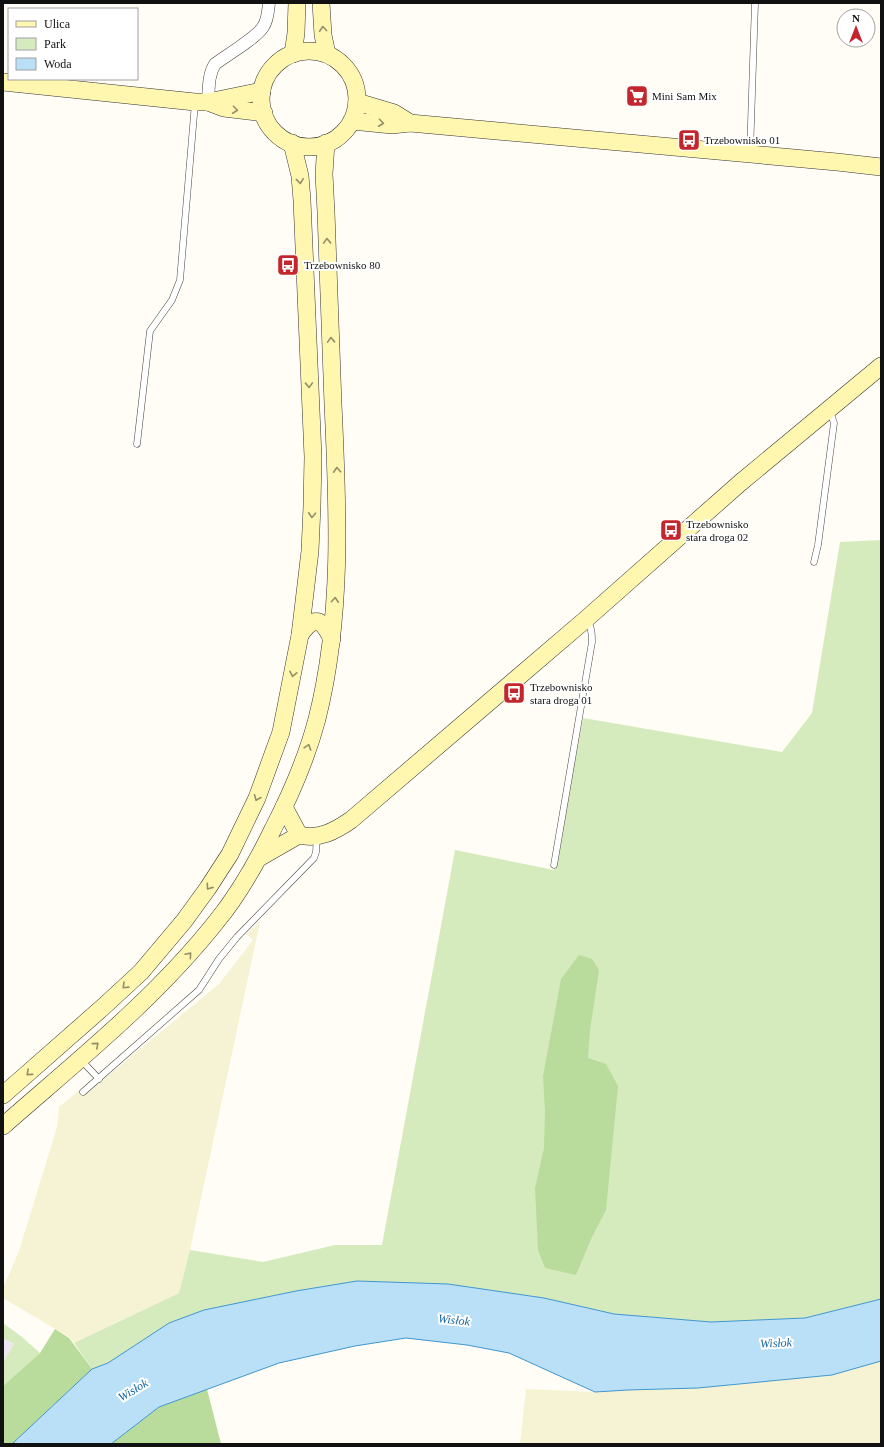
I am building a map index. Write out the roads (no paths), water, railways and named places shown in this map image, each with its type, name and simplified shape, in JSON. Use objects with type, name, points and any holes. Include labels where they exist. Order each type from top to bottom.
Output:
[{"type":"main road","points":[[293,54],[296,33],[297,3]]},
{"type":"main road","points":[[321,3],[323,35],[327,54]]},
{"type":"main road","points":[[304,51],[316,51],[327,54],[340,62],[350,73],[356,87],[356,111],[346,130],[337,138],[315,146],[303,146],[292,143],[280,136],[270,126],[264,113],[262,91],[266,79],[272,68],[282,59],[293,54],[304,51]]},
{"type":"main road","points":[[3,82],[202,102],[224,108],[264,113]]},
{"type":"main road","points":[[202,102],[262,91]]},
{"type":"main road","points":[[357,102],[394,113],[410,123]]},
{"type":"main road","points":[[352,121],[392,125],[410,123],[750,154],[881,168]]},
{"type":"main road","points":[[3,1095],[141,972],[184,921],[228,858],[257,798],[281,732],[300,635],[310,551],[313,457],[302,200],[300,176],[292,143]]},
{"type":"main road","points":[[3,1126],[80,1059],[158,987],[189,955],[218,920],[259,858],[284,807],[306,752],[316,721],[332,639],[336,596],[337,483],[324,174],[326,143]]},
{"type":"main road","points":[[259,858],[299,835],[308,837],[317,836],[335,831],[351,820],[586,620],[740,483],[881,366]]},
{"type":"main road","points":[[300,635],[307,625],[314,622],[321,623],[328,630],[332,639]]},
{"type":"main road","points":[[284,807],[299,835]]},
{"type":"street","points":[[202,102],[209,75],[215,64],[263,28],[269,3]]},
{"type":"lane","points":[[750,154],[755,3]]},
{"type":"lane","points":[[137,444],[150,331],[172,300],[180,280],[202,102]]},
{"type":"lane","points":[[814,562],[818,545],[834,423],[828,410]]},
{"type":"lane","points":[[554,865],[592,642],[590,625],[586,620]]},
{"type":"lane","points":[[83,1092],[199,990],[219,959],[237,937],[314,858],[317,836]]},
{"type":"lane","points":[[80,1059],[99,1079]]},
{"type":"water","name":"Wisłok","points":[[357,1281],[448,1284],[544,1298],[614,1314],[711,1322],[805,1318],[881,1299],[881,1361],[832,1375],[698,1388],[595,1392],[509,1353],[467,1345],[406,1338],[355,1346],[279,1363],[159,1407],[111,1444],[12,1444],[92,1369],[108,1363],[169,1323],[204,1310],[296,1291]]},
{"type":"place","name":"Mini Sam Mix","points":[[637,96]]},
{"type":"place","name":"Trzebownisko 01","points":[[689,140]]},
{"type":"place","name":"Trzebownisko 80","points":[[288,265]]},
{"type":"place","name":"Trzebownisko stara droga 02","points":[[671,530]]},
{"type":"place","name":"Trzebownisko stara droga 01","points":[[514,693]]}]
